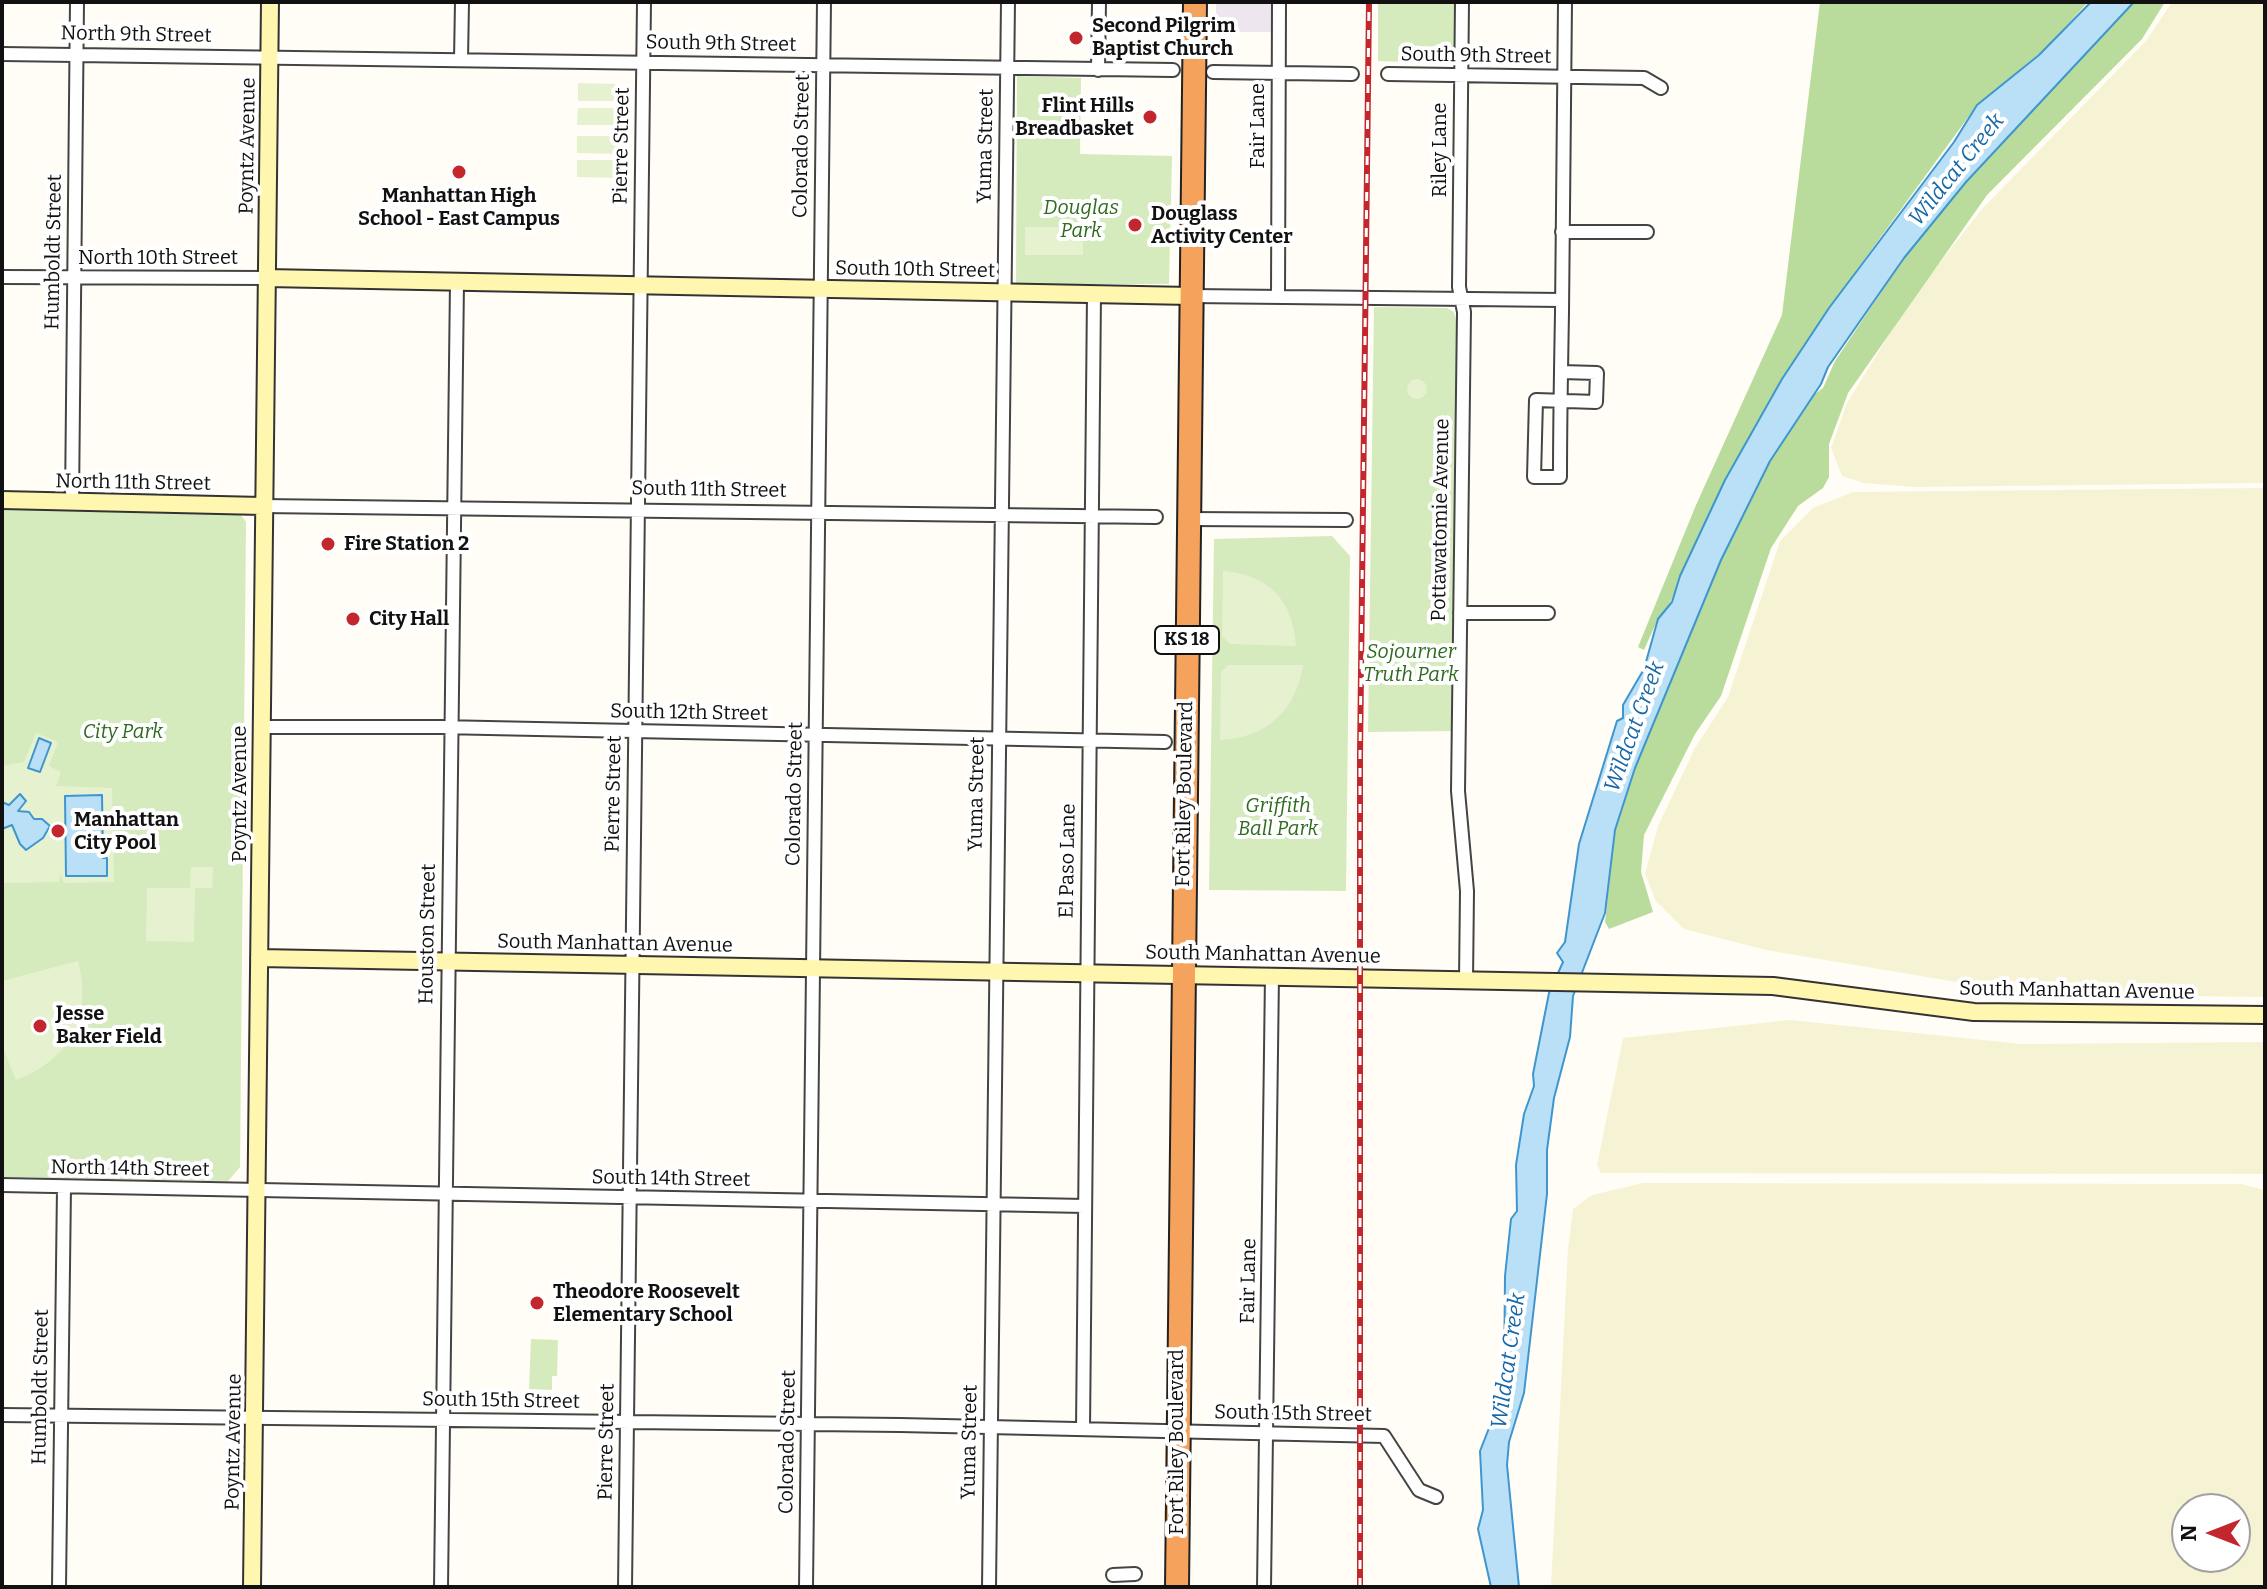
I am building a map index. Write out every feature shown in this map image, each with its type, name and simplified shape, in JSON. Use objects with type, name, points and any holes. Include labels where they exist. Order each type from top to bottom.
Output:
[{"type":"highway","name":"Fort Riley Boulevard","points":[[1177,1587],[1195,2]]},
{"type":"street","name":"Humboldt Street","points":[[72,502],[77,2]]},
{"type":"street","name":"Poyntz Avenue","points":[[252,1587],[270,2]]},
{"type":"street","points":[[461,60],[462,2]]},
{"type":"street","name":"Pierre Street","points":[[625,1587],[644,2]]},
{"type":"street","name":"Colorado Street","points":[[806,1587],[824,2]]},
{"type":"street","name":"Yuma Street","points":[[989,1587],[1008,2]]},
{"type":"street","points":[[1098,70],[1099,2]]},
{"type":"street","name":"Fair Lane","points":[[1278,297],[1279,2]]},
{"type":"street","name":"Riley Lane","points":[[1461,298],[1462,2]]},
{"type":"street","points":[[1561,372],[1597,373],[1596,402],[1560,401],[1536,400],[1534,477],[1560,477],[1560,401],[1565,2]]},
{"type":"street","name":"North 9th Street","points":[[2,54],[269,56]]},
{"type":"street","name":"South 9th Street","points":[[269,56],[823,67],[1173,70]]},
{"type":"street","points":[[1213,72],[1352,74]]},
{"type":"street","name":"South 9th Street","points":[[1388,74],[1644,78],[1661,88]]},
{"type":"street","points":[[1562,232],[1647,232]]},
{"type":"street","name":"North 10th Street","points":[[2,277],[267,278]]},
{"type":"street","name":"South 10th Street","points":[[267,278],[1562,300]]},
{"type":"street","name":"Houston Street","points":[[441,1587],[457,282]]},
{"type":"street","name":"El Paso Lane","points":[[1083,1429],[1094,294]]},
{"type":"street","name":"Pottawatomie Avenue","points":[[1461,298],[1458,791],[1467,891],[1466,981]]},
{"type":"street","name":"North 11th Street","points":[[2,500],[262,506]]},
{"type":"street","name":"South 11th Street","points":[[262,506],[1156,517]]},
{"type":"street","points":[[1189,519],[1346,520]]},
{"type":"street","points":[[1460,613],[1548,613]]},
{"type":"street","name":"South 12th Street","points":[[261,727],[1165,742]]},
{"type":"street","name":"South Manhattan Avenue","points":[[259,958],[1773,986],[1974,1012],[2265,1015]]},
{"type":"street","name":"Fair Lane","points":[[1264,1587],[1272,975]]},
{"type":"street","name":"North 14th Street","points":[[2,1185],[257,1192]]},
{"type":"street","name":"Humboldt Street","points":[[59,1587],[64,1187]]},
{"type":"street","name":"South 14th Street","points":[[257,1192],[1085,1206]]},
{"type":"street","name":"South 15th Street","points":[[2,1415],[809,1424],[1384,1436],[1419,1490],[1436,1497]]},
{"type":"street","points":[[1113,1575],[1135,1574]]},
{"type":"shaded area","points":[[1216,2],[1274,2],[1274,32],[1216,32]]},
{"type":"shaded area","points":[[2172,2],[2265,2],[2265,483],[1914,487],[1864,483],[1842,476],[1831,448],[1847,403],[1910,301],[1982,209],[2146,41]]},
{"type":"shaded area","points":[[2265,488],[2265,997],[2028,994],[1766,950],[1684,929],[1656,901],[1645,874],[1658,826],[1695,748],[1728,697],[1780,541],[1813,508],[1853,492]]},
{"type":"shaded area","points":[[1790,1020],[2022,1044],[2265,1042],[2265,1174],[1601,1173],[1597,1165],[1623,1038]]},
{"type":"shaded area","points":[[1643,1183],[2241,1184],[2265,1190],[2265,1587],[1551,1587],[1568,1249],[1573,1209],[1592,1195]]},
{"type":"green space","points":[[1378,2],[1458,2],[1458,64],[1378,61]]},
{"type":"green space","points":[[1820,2],[2088,2],[2047,47],[1977,105],[1829,308],[1782,379],[1725,480],[1668,607],[1658,619],[1644,650],[1638,647],[1696,505],[1782,315]]},
{"type":"green space","points":[[2134,2],[2165,2],[2142,39],[1987,195],[1848,393],[1829,444],[1829,477],[1823,488],[1798,506],[1771,548],[1721,696],[1695,734],[1644,835],[1641,872],[1653,912],[1609,929],[1605,922],[1615,830],[1635,768],[1721,560],[1770,461],[1808,399],[1823,388],[1835,361],[1904,258],[1966,182]]},
{"type":"green space","name":"Douglas Park","points":[[1017,76],[1081,78],[1080,154],[1172,156],[1169,284],[1016,284]]},
{"type":"green space","points":[[578,83],[617,84],[617,101],[578,101]]},
{"type":"green space","points":[[578,108],[616,108],[616,125],[577,125]]},
{"type":"green space","points":[[577,136],[616,136],[616,154],[577,153]]},
{"type":"green space","points":[[577,160],[616,160],[615,178],[577,177]]},
{"type":"green space","points":[[1025,227],[1083,227],[1083,255],[1025,255]]},
{"type":"green space","name":"Sojourner Truth Park","points":[[1374,307],[1447,308],[1454,312],[1457,323],[1452,731],[1368,732]]},
{"type":"green space","points":[[1417,379],[1424,382],[1427,389],[1424,396],[1417,399],[1410,396],[1407,389],[1410,382]]},
{"type":"green space","name":"City Park","points":[[2,508],[232,512],[241,515],[246,522],[240,1167],[228,1181],[2,1177]]},
{"type":"green space","name":"Griffith Ball Park","points":[[1332,536],[1350,556],[1346,891],[1209,890],[1214,539]]},
{"type":"green space","points":[[1223,571],[1253,578],[1276,593],[1290,615],[1296,646],[1230,644],[1222,636]]},
{"type":"green space","points":[[1228,665],[1303,665],[1294,696],[1276,719],[1251,734],[1220,740],[1221,672]]},
{"type":"green space","name":"Manhattan City Pool","points":[[36,733],[58,742],[49,766],[61,772],[56,786],[112,788],[114,882],[64,883],[60,873],[59,882],[2,883],[2,766],[24,762]]},
{"type":"green space","points":[[191,867],[213,867],[212,888],[195,888],[194,942],[146,941],[147,888],[190,888]]},
{"type":"green space","name":"Jesse Baker Field","points":[[78,961],[82,1000],[73,1034],[51,1061],[16,1080],[2,1046],[2,981]]},
{"type":"green space","points":[[531,1339],[558,1340],[557,1376],[552,1376],[552,1390],[529,1389]]},
{"type":"water","name":"Wildcat Creek","points":[[2091,2],[2134,2],[1966,182],[1904,258],[1828,367],[1821,384],[1770,461],[1721,560],[1635,768],[1615,830],[1605,913],[1573,996],[1570,1037],[1554,1098],[1547,1150],[1547,1194],[1524,1393],[1509,1442],[1507,1465],[1519,1587],[1491,1587],[1478,1529],[1483,1510],[1480,1451],[1504,1390],[1505,1276],[1511,1219],[1517,1211],[1516,1165],[1524,1114],[1534,1086],[1533,1074],[1549,993],[1563,962],[1557,953],[1565,942],[1579,844],[1617,721],[1623,718],[1623,705],[1644,669],[1658,619],[1672,602],[1680,576],[1725,480],[1782,379],[1829,308],[1954,142],[1977,105],[2039,55]]},
{"type":"water","points":[[39,738],[51,743],[40,772],[28,768]]},
{"type":"water","points":[[20,794],[26,801],[18,811],[29,812],[34,819],[42,819],[50,826],[43,838],[26,850],[12,825],[2,829],[2,802],[9,805]]},
{"type":"water","points":[[102,795],[103,858],[107,858],[107,876],[66,876],[65,796]]},
{"type":"railway","points":[[1360,1587],[1360,755],[1369,2]]},
{"type":"place","name":"Second Pilgrim Baptist Church","points":[[1076,38]]},
{"type":"place","name":"Flint Hills Breadbasket","points":[[1150,117]]},
{"type":"place","name":"Manhattan High School - East Campus","points":[[459,172]]},
{"type":"place","name":"Douglass Activity Center","points":[[1135,225]]},
{"type":"place","name":"Fire Station 2","points":[[328,544]]},
{"type":"place","name":"City Hall","points":[[353,619]]},
{"type":"place","name":"Manhattan City Pool","points":[[58,831]]},
{"type":"place","name":"Jesse Baker Field","points":[[40,1026]]},
{"type":"place","name":"Theodore Roosevelt Elementary School","points":[[537,1303]]}]
